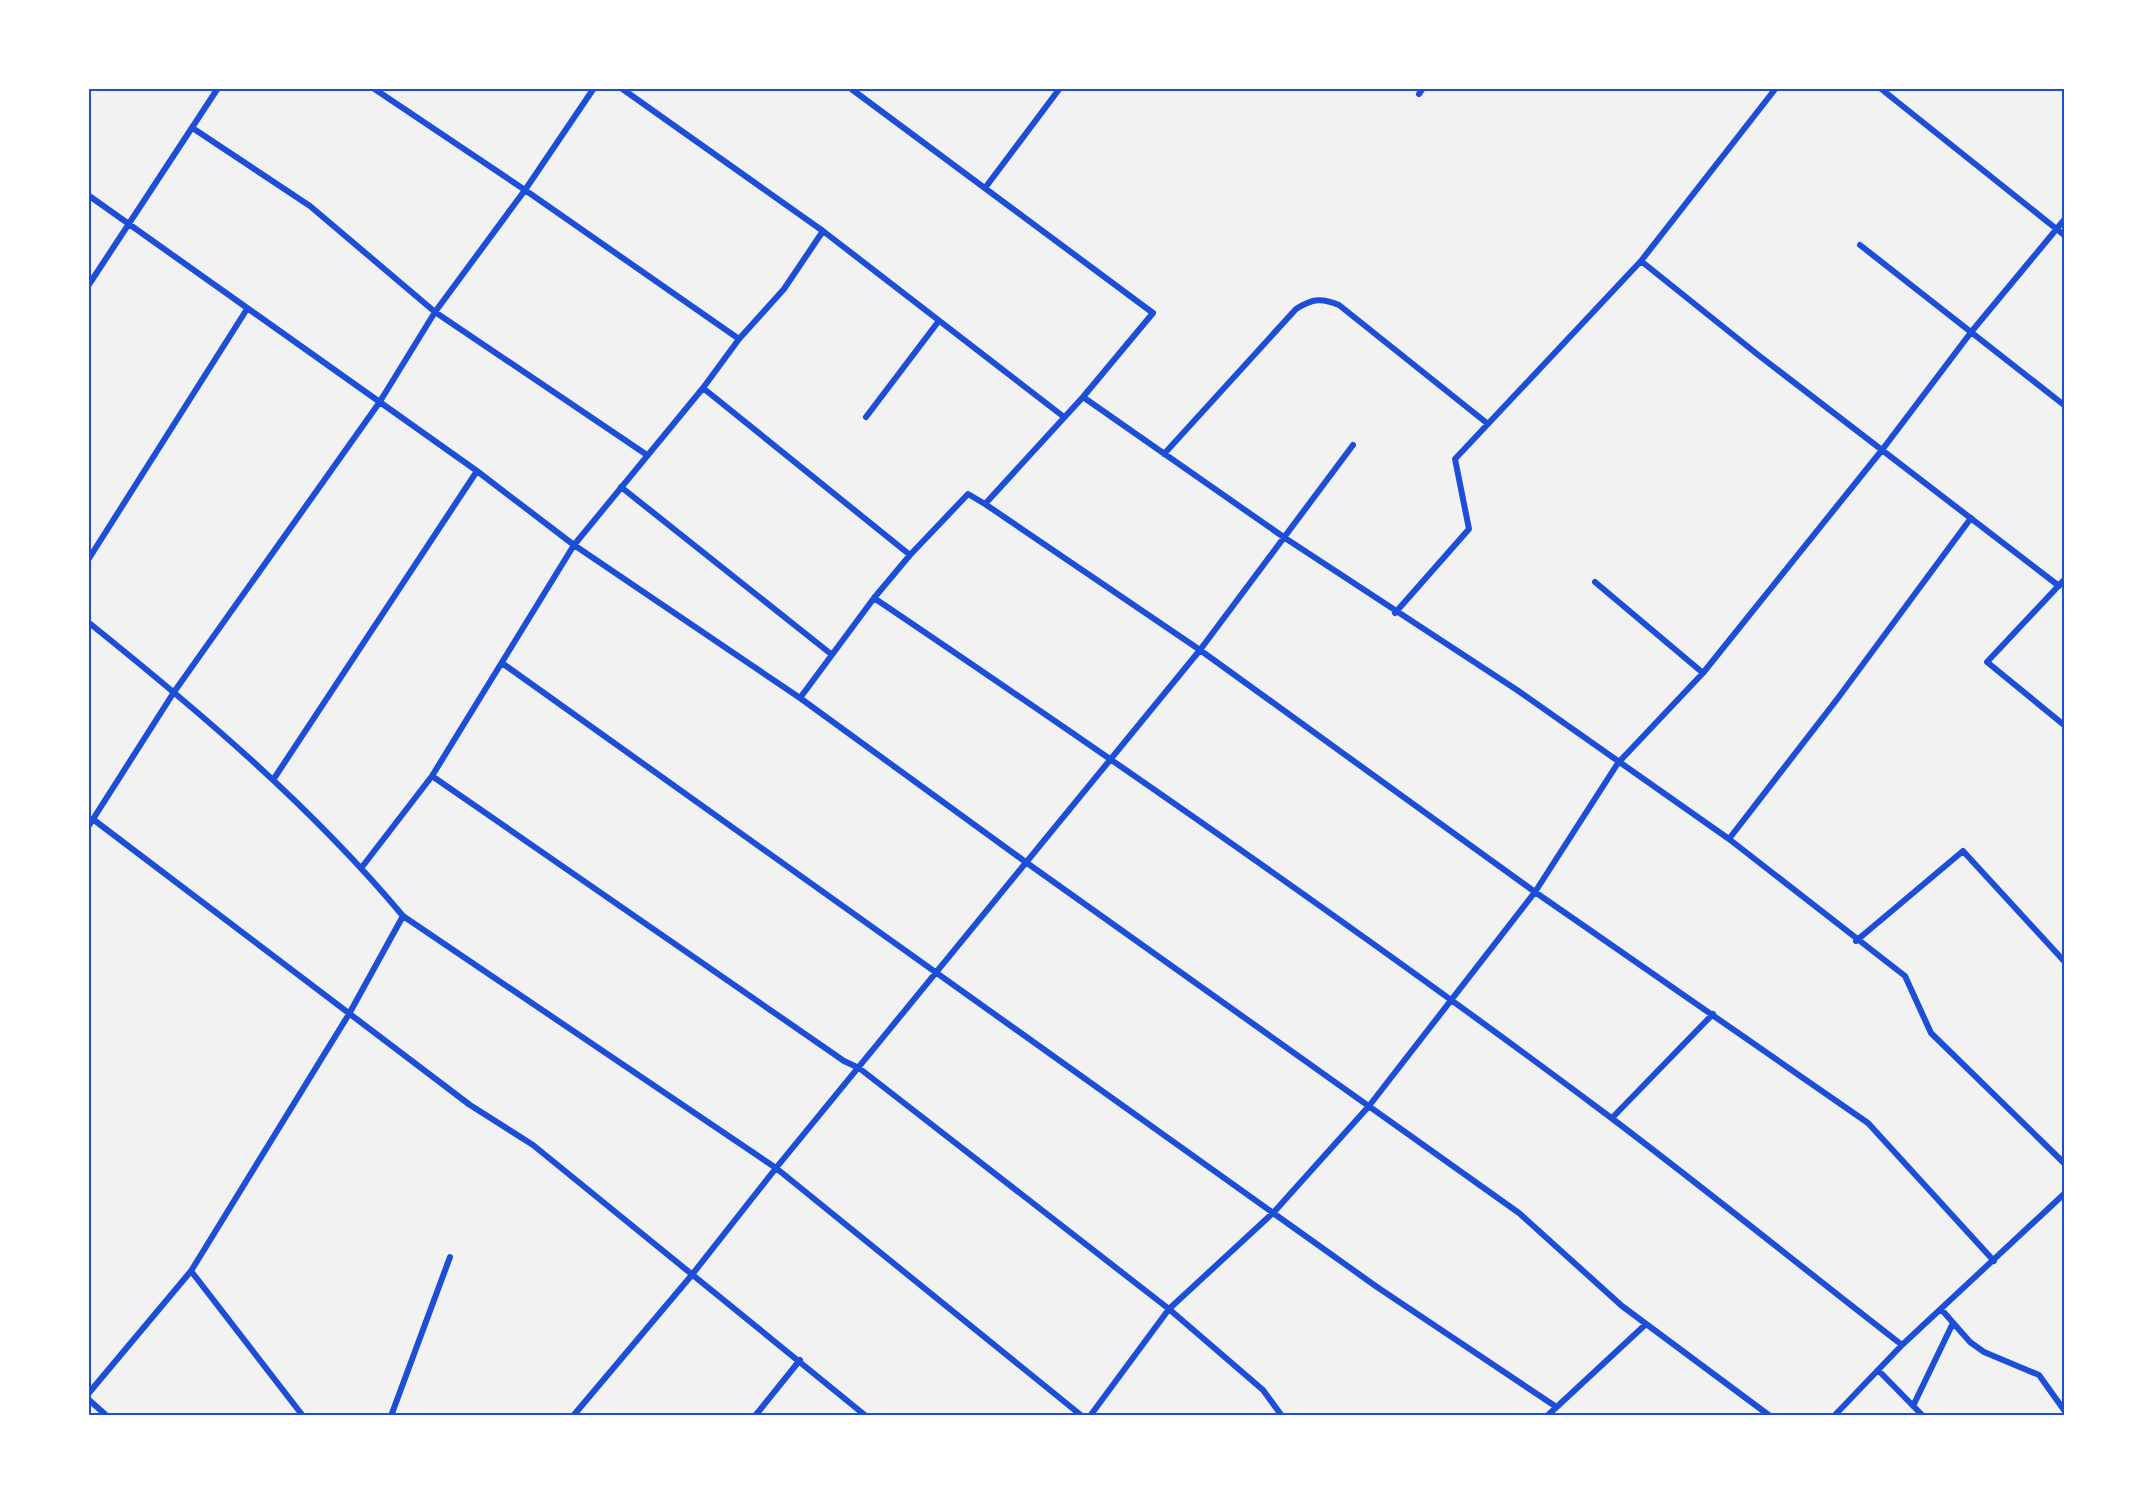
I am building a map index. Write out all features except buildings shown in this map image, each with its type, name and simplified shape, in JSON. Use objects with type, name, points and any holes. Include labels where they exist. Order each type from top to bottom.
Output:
[{"type":"street","points":[[88,286],[194,129],[218,88]]},
{"type":"street","points":[[373,88],[525,190],[739,339]]},
{"type":"street","points":[[88,827],[174,692],[379,403],[435,312],[525,190],[594,88]]},
{"type":"street","points":[[621,88],[823,231],[1064,417]]},
{"type":"street","points":[[850,88],[1153,313],[1083,397],[985,504]]},
{"type":"street","points":[[985,188],[1060,88]]},
{"type":"street","points":[[1395,613],[1469,529],[1455,459],[1641,261],[1776,88]]},
{"type":"street","points":[[1880,88],[2064,235]]},
{"type":"street","points":[[194,129],[310,206],[435,312],[647,455]]},
{"type":"street","points":[[88,195],[477,471],[574,545],[800,698],[1027,863],[1519,1212],[1622,1306],[1770,1416]]},
{"type":"street","points":[[1090,1416],[1169,1309],[1274,1212],[1369,1106],[1535,892],[1618,763],[1703,673],[1882,450],[1972,330],[2064,220]]},
{"type":"street","points":[[362,867],[432,776],[574,545],[703,388],[739,339],[784,289],[823,231]]},
{"type":"street","points":[[1860,245],[1972,330],[2064,405]]},
{"type":"street","points":[[1641,261],[2060,586]]},
{"type":"street","points":[[1164,454],[1296,309],[1310,300],[1324,300],[1339,306],[1488,424]]},
{"type":"street","points":[[88,560],[247,309]]},
{"type":"street","points":[[866,417],[938,322]]},
{"type":"street","points":[[703,388],[910,555]]},
{"type":"street","points":[[1083,397],[1395,613],[1517,690],[1729,839],[1905,976],[1931,1033],[2064,1163]]},
{"type":"street","points":[[573,1416],[691,1276],[936,971],[1200,650],[1353,445]]},
{"type":"street","points":[[273,780],[477,471]]},
{"type":"street","points":[[621,487],[831,654]]},
{"type":"street","points":[[800,698],[874,598],[910,555],[968,494],[1200,650],[1535,892],[1868,1123],[1994,1261]]},
{"type":"street","points":[[1729,839],[1838,699],[1971,518]]},
{"type":"street","points":[[2064,580],[1987,662],[2064,725]]},
{"type":"street","points":[[1595,582],[1703,673]]},
{"type":"street","points":[[874,598],[1111,758],[1451,1000],[1612,1118],[1902,1345]]},
{"type":"street","points":[[88,622],[174,692],[273,780],[362,867],[403,916],[776,1168],[1082,1416]]},
{"type":"street","points":[[502,663],[1377,1287],[1555,1406]]},
{"type":"street","points":[[432,776],[844,1061],[859,1068],[1169,1309],[1263,1390],[1282,1416]]},
{"type":"street","points":[[94,820],[470,1105],[533,1145],[691,1276],[800,1360],[866,1416]]},
{"type":"street","points":[[1856,940],[1963,851],[2064,961]]},
{"type":"street","points":[[88,1394],[191,1272],[349,1014],[403,916]]},
{"type":"street","points":[[1612,1118],[1713,1014]]},
{"type":"street","points":[[1834,1416],[1902,1345],[2064,1194]]},
{"type":"street","points":[[391,1416],[450,1257]]},
{"type":"street","points":[[191,1272],[303,1416]]},
{"type":"street","points":[[1941,1309],[1970,1342],[1984,1352],[2039,1375],[2064,1410]]},
{"type":"street","points":[[1913,1406],[1953,1323]]},
{"type":"street","points":[[1547,1416],[1555,1406],[1646,1324]]},
{"type":"street","points":[[754,1416],[800,1360]]},
{"type":"street","points":[[1878,1370],[1923,1416]]},
{"type":"street","points":[[88,1398],[107,1416]]}]
